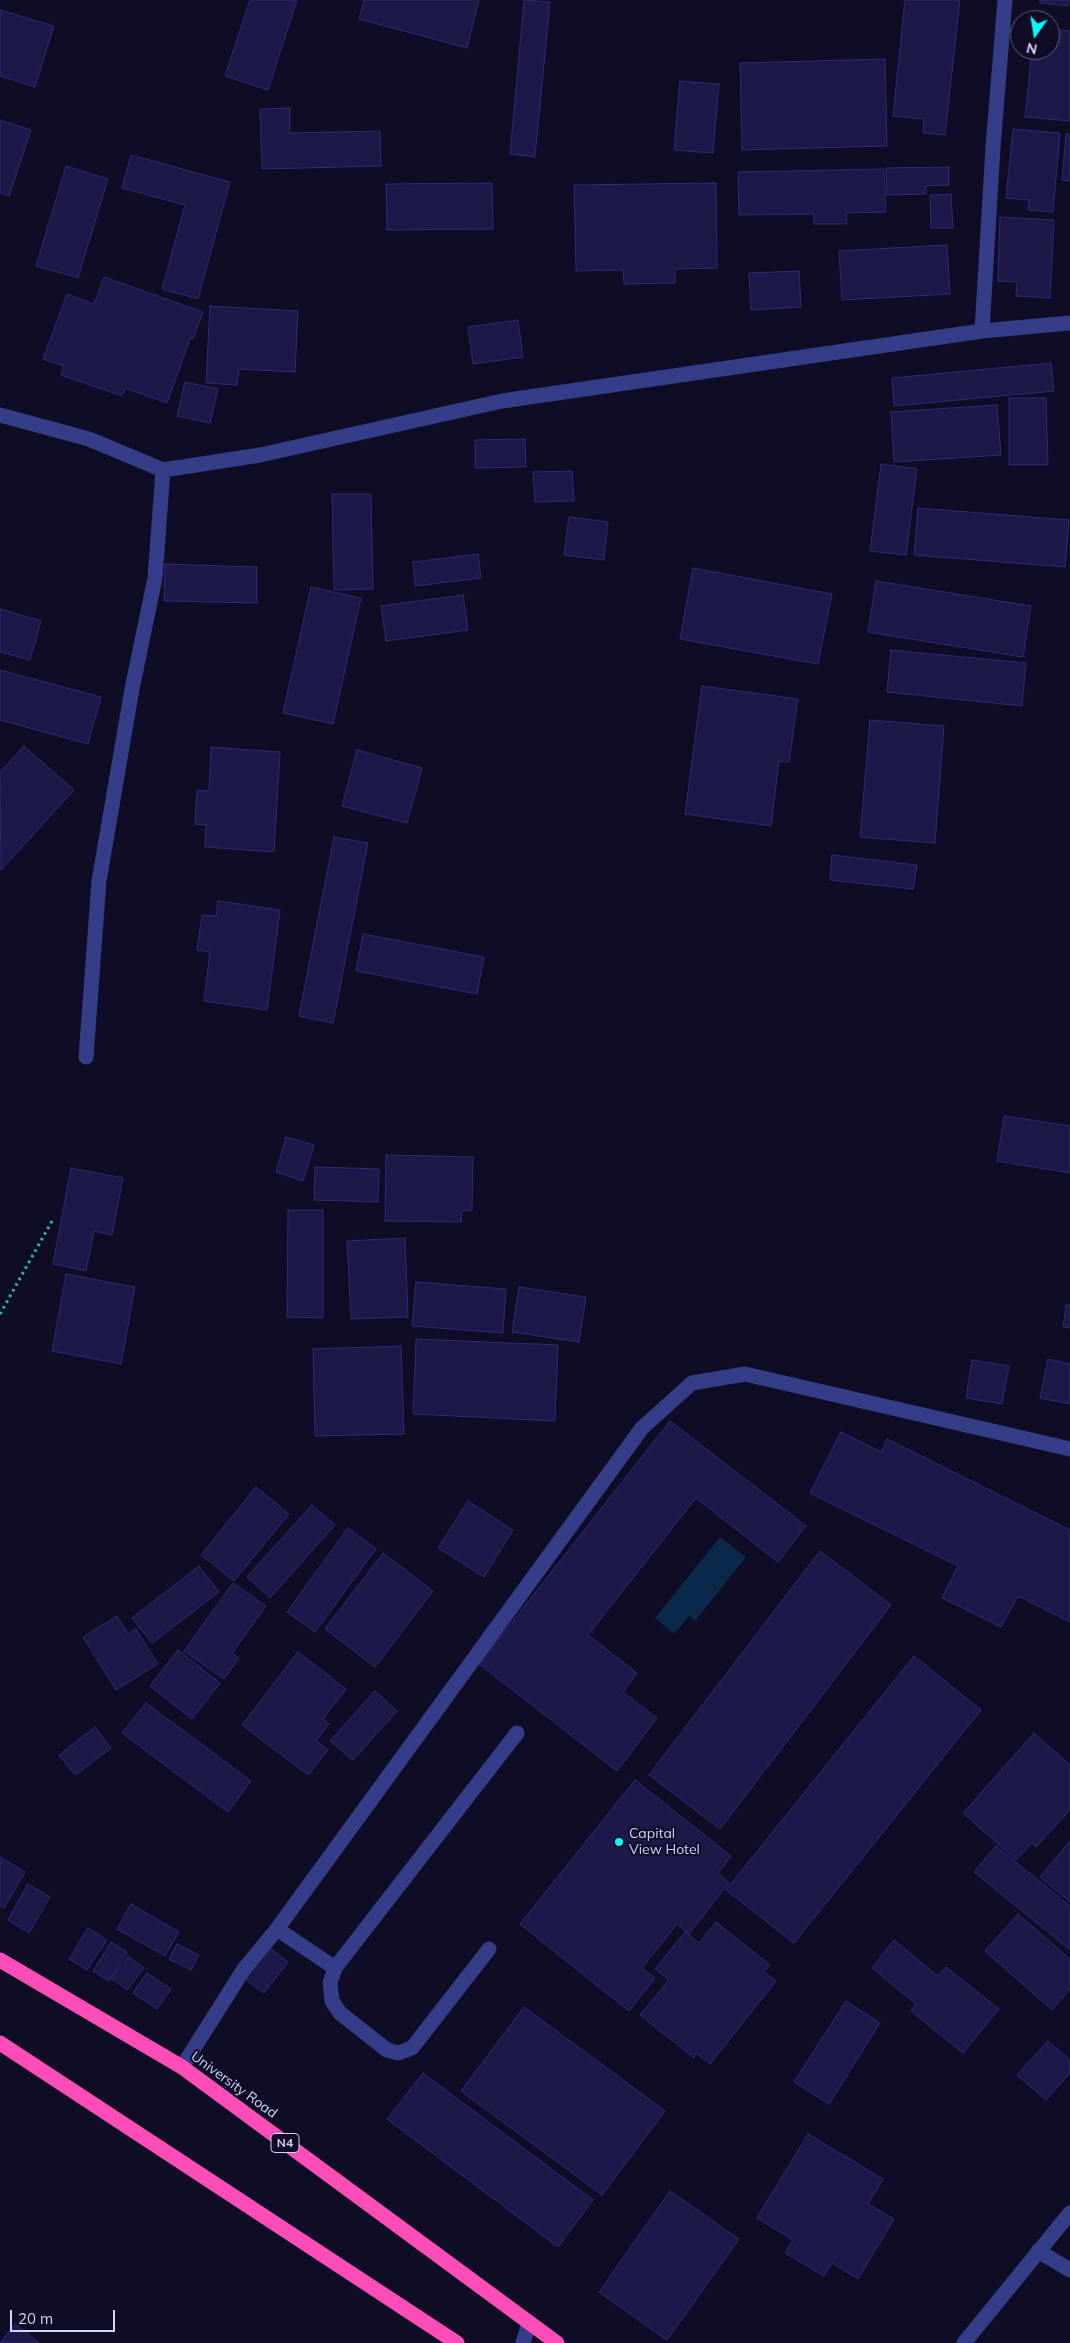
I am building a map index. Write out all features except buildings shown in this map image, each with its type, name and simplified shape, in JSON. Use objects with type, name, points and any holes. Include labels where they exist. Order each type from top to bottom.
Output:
[{"type":"highway","name":"University Road","points":[[0,1960],[182,2067],[557,2343]]},
{"type":"highway","points":[[0,2043],[457,2343]]},
{"type":"street","points":[[982,331],[993,147],[1005,0]]},
{"type":"street","points":[[0,415],[89,439],[163,470],[260,455],[502,401],[982,331],[1070,323]]},
{"type":"street","points":[[86,1057],[99,881],[132,689],[155,578],[163,470]]},
{"type":"street","points":[[182,2067],[244,1969],[277,1928],[642,1428],[692,1383],[745,1374],[1070,1449]]},
{"type":"street","points":[[489,1949],[412,2048],[398,2053],[387,2050],[340,2013],[332,2002],[330,1983],[335,1968],[517,1733]]},
{"type":"street","points":[[277,1928],[335,1968]]},
{"type":"street","points":[[964,2343],[1070,2213]]},
{"type":"street","points":[[1038,2251],[1070,2270]]},
{"type":"street","points":[[523,2343],[529,2323]]},
{"type":"path","points":[[0,1314],[52,1221]]},
{"type":"water","points":[[720,1537],[746,1557],[695,1621],[689,1616],[674,1634],[655,1618]]},
{"type":"place","name":"Capital View Hotel","points":[[619,1842]]}]
